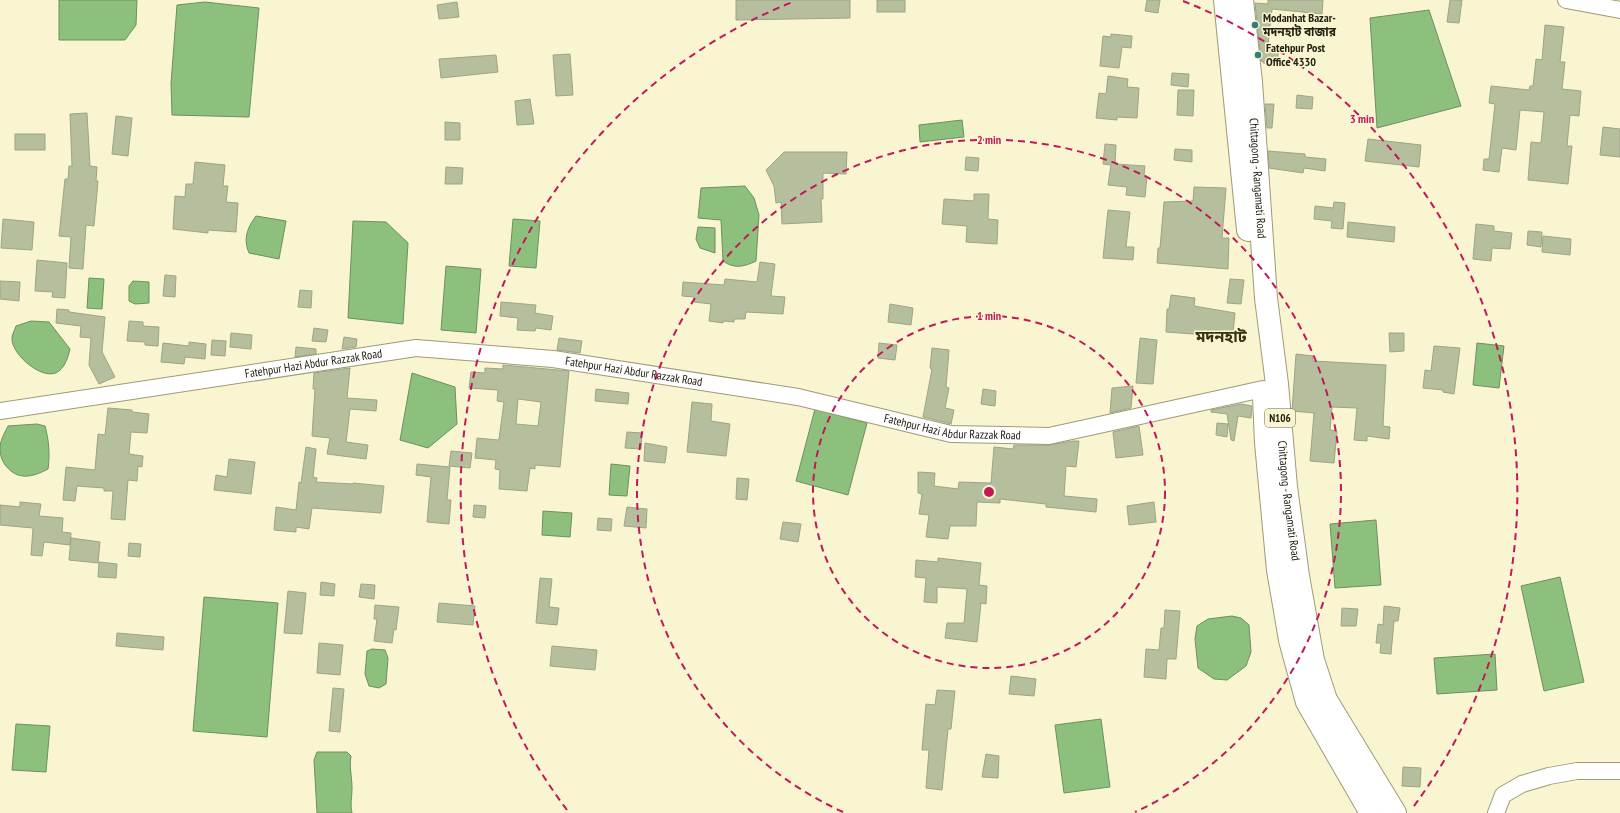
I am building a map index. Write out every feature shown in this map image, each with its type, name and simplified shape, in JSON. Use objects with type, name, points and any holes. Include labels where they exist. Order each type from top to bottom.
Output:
[{"type":"highway","name":"Chittagong - Rangamati Road","points":[[1225,0],[1263,389],[1266,443],[1278,563],[1290,640],[1307,702],[1371,813]]},
{"type":"highway","name":"Chittagong - Rangamati Road","points":[[1242,0],[1252,82],[1266,298],[1277,384],[1286,487],[1298,576],[1313,660],[1326,700],[1395,813]]},
{"type":"street","points":[[1566,0],[1620,10]]},
{"type":"street","name":"Fatehpur Hazi Abdur Razzak Road","points":[[0,411],[416,348],[553,359],[798,397],[951,434],[1049,436],[1263,389]]},
{"type":"street","points":[[1496,813],[1503,795],[1522,784],[1548,776],[1578,771],[1620,771]]},
{"type":"shaded area","points":[[59,0],[137,0],[136,25],[125,40],[59,40]]},
{"type":"shaded area","points":[[205,2],[259,8],[249,117],[172,115],[171,83],[177,5]]},
{"type":"shaded area","points":[[1429,10],[1461,106],[1377,128],[1370,18]]},
{"type":"shaded area","points":[[962,120],[964,137],[920,142],[919,125]]},
{"type":"shaded area","points":[[745,186],[754,198],[759,215],[756,261],[743,266],[735,266],[727,264],[723,261],[721,220],[698,218],[701,188]]},
{"type":"shaded area","points":[[256,216],[286,221],[279,259],[249,253],[246,238],[248,229]]},
{"type":"shaded area","points":[[513,219],[540,221],[536,268],[509,266]]},
{"type":"shaded area","points":[[353,221],[386,222],[408,243],[403,324],[348,318]]},
{"type":"shaded area","points":[[698,227],[715,228],[715,253],[700,248],[696,239]]},
{"type":"shaded area","points":[[446,266],[481,269],[476,333],[441,330]]},
{"type":"shaded area","points":[[89,278],[104,279],[102,309],[87,308]]},
{"type":"shaded area","points":[[133,281],[149,282],[149,303],[135,304],[129,301],[129,286]]},
{"type":"shaded area","points":[[31,321],[49,322],[70,349],[65,364],[59,371],[53,374],[38,370],[30,365],[17,352],[13,345],[12,335],[16,326]]},
{"type":"shaded area","points":[[1477,343],[1504,346],[1499,388],[1473,385]]},
{"type":"shaded area","points":[[412,373],[455,387],[457,424],[428,448],[400,440]]},
{"type":"shaded area","points":[[815,409],[867,423],[848,495],[796,481]]},
{"type":"shaded area","points":[[37,424],[45,426],[49,448],[48,469],[31,476],[21,476],[11,471],[3,461],[0,452],[1,441],[8,426]]},
{"type":"shaded area","points":[[611,464],[630,466],[627,496],[609,495]]},
{"type":"shaded area","points":[[543,511],[572,513],[570,537],[542,535]]},
{"type":"shaded area","points":[[1376,520],[1381,585],[1335,588],[1330,524]]},
{"type":"shaded area","points":[[1560,577],[1584,682],[1544,691],[1521,586]]},
{"type":"shaded area","points":[[204,597],[278,603],[267,737],[193,731]]},
{"type":"shaded area","points":[[1232,616],[1241,618],[1249,625],[1251,652],[1246,666],[1227,680],[1214,679],[1198,668],[1195,639],[1197,626],[1208,619]]},
{"type":"shaded area","points":[[372,649],[385,650],[388,658],[386,684],[379,688],[369,686],[365,674],[367,651]]},
{"type":"shaded area","points":[[1495,654],[1497,690],[1437,694],[1434,658]]},
{"type":"shaded area","points":[[1101,719],[1110,787],[1064,793],[1055,725]]},
{"type":"shaded area","points":[[16,724],[50,726],[46,772],[12,770]]},
{"type":"shaded area","points":[[317,752],[347,752],[351,756],[352,813],[317,813],[314,760]]},
{"type":"building","points":[[736,0],[850,0],[850,18],[736,20]]},
{"type":"building","points":[[877,0],[905,0],[905,12],[877,12]]},
{"type":"building","points":[[1147,0],[1160,0],[1158,13],[1145,11]]},
{"type":"building","points":[[1268,0],[1323,0],[1322,14],[1272,9],[1268,45],[1279,46],[1277,64],[1263,63],[1263,61],[1261,61],[1255,3],[1268,4]]},
{"type":"building","points":[[1450,0],[1462,0],[1459,23],[1447,22]]},
{"type":"building","points":[[457,2],[459,17],[439,19],[437,5]]},
{"type":"building","points":[[1545,25],[1564,27],[1560,62],[1565,62],[1562,89],[1581,91],[1579,116],[1570,115],[1567,146],[1572,146],[1568,184],[1528,180],[1531,142],[1541,143],[1544,112],[1520,110],[1516,150],[1502,148],[1499,172],[1483,170],[1484,159],[1489,159],[1495,104],[1489,103],[1491,86],[1529,90],[1530,86],[1533,86],[1536,59],[1542,60]]},
{"type":"building","points":[[1111,34],[1132,36],[1131,48],[1122,47],[1119,68],[1100,66],[1103,36],[1111,37]]},
{"type":"building","points":[[570,54],[573,95],[556,96],[553,55]]},
{"type":"building","points":[[496,55],[498,72],[441,78],[439,59]]},
{"type":"building","points":[[1172,73],[1189,74],[1188,87],[1171,85]]},
{"type":"building","points":[[1108,76],[1128,79],[1127,87],[1139,88],[1137,118],[1117,117],[1117,120],[1096,118],[1099,93],[1106,94]]},
{"type":"building","points":[[1178,90],[1194,90],[1193,116],[1177,115]]},
{"type":"building","points":[[1297,95],[1313,97],[1312,109],[1296,108]]},
{"type":"building","points":[[530,99],[534,124],[517,125],[515,101]]},
{"type":"building","points":[[1265,104],[1274,104],[1272,128],[1267,128]]},
{"type":"building","points":[[87,113],[90,166],[97,167],[96,181],[98,181],[94,226],[86,225],[83,269],[69,268],[71,237],[59,236],[65,179],[68,179],[69,166],[72,166],[70,114]]},
{"type":"building","points":[[116,116],[132,118],[128,156],[112,154]]},
{"type":"building","points":[[445,122],[460,123],[460,140],[445,140]]},
{"type":"building","points":[[1603,127],[1620,129],[1620,157],[1600,155]]},
{"type":"building","points":[[15,134],[45,134],[45,150],[15,150]]},
{"type":"building","points":[[1368,139],[1421,145],[1419,167],[1365,161]]},
{"type":"building","points":[[1105,144],[1116,145],[1115,164],[1145,166],[1144,175],[1147,176],[1145,197],[1126,195],[1127,187],[1108,185],[1111,165],[1103,164]]},
{"type":"building","points":[[1175,149],[1192,150],[1192,162],[1174,160]]},
{"type":"building","points":[[1268,151],[1305,154],[1305,157],[1326,159],[1325,171],[1304,168],[1303,173],[1269,168]]},
{"type":"building","points":[[784,152],[847,152],[846,174],[823,173],[823,199],[821,199],[822,222],[782,224],[781,202],[776,203],[774,186],[766,170]]},
{"type":"building","points":[[966,157],[979,158],[978,171],[965,170]]},
{"type":"building","points":[[195,162],[225,165],[223,186],[228,186],[226,202],[238,203],[236,232],[208,230],[208,233],[173,229],[175,196],[185,197],[186,184],[193,184]]},
{"type":"building","points":[[446,167],[463,168],[462,184],[445,184]]},
{"type":"building","points":[[1194,187],[1226,188],[1222,238],[1229,238],[1228,269],[1157,263],[1158,248],[1160,248],[1164,202],[1193,201]]},
{"type":"building","points":[[974,194],[989,194],[988,219],[998,220],[997,244],[966,242],[967,226],[942,224],[944,199],[974,201]]},
{"type":"building","points":[[1334,202],[1345,203],[1343,229],[1331,228],[1332,221],[1314,219],[1315,206],[1333,208]]},
{"type":"building","points":[[1108,210],[1130,212],[1126,247],[1134,247],[1133,260],[1103,258]]},
{"type":"building","points":[[3,219],[34,222],[32,250],[1,248]]},
{"type":"building","points":[[1348,222],[1395,227],[1394,242],[1347,237]]},
{"type":"building","points":[[1476,224],[1494,226],[1494,231],[1512,233],[1510,249],[1492,248],[1491,261],[1473,259]]},
{"type":"building","points":[[1528,231],[1542,232],[1541,247],[1527,245]]},
{"type":"building","points":[[1543,236],[1571,239],[1570,255],[1542,252]]},
{"type":"building","points":[[37,260],[67,263],[65,298],[52,297],[53,292],[35,291]]},
{"type":"building","points":[[760,262],[775,264],[771,296],[785,297],[783,314],[746,312],[745,319],[734,319],[734,322],[723,321],[723,323],[709,321],[711,304],[694,302],[694,297],[682,296],[683,282],[724,285],[725,279],[757,282]]},
{"type":"building","points":[[165,275],[176,276],[175,297],[163,296]]},
{"type":"building","points":[[1230,279],[1244,280],[1241,304],[1227,303]]},
{"type":"building","points":[[0,281],[20,282],[19,301],[0,299]]},
{"type":"building","points":[[300,290],[312,291],[311,308],[298,307]]},
{"type":"building","points":[[1171,295],[1195,298],[1194,306],[1235,313],[1233,333],[1208,330],[1207,335],[1166,332],[1167,309],[1169,309]]},
{"type":"building","points":[[501,302],[536,305],[535,313],[553,316],[551,330],[536,328],[535,331],[517,330],[518,318],[500,316]]},
{"type":"building","points":[[890,304],[913,308],[911,325],[888,322]]},
{"type":"building","points":[[57,309],[105,317],[102,352],[115,377],[99,384],[89,365],[91,338],[80,337],[81,326],[56,323]]},
{"type":"building","points":[[129,321],[143,322],[143,326],[159,327],[158,346],[145,345],[145,342],[127,341]]},
{"type":"building","points":[[314,328],[328,330],[326,342],[312,341]]},
{"type":"building","points":[[231,333],[252,335],[251,349],[230,347]]},
{"type":"building","points":[[1389,333],[1404,333],[1404,351],[1390,352]]},
{"type":"building","points":[[344,337],[357,339],[356,347],[342,349]]},
{"type":"building","points":[[559,338],[582,341],[580,353],[557,350]]},
{"type":"building","points":[[1140,338],[1157,340],[1153,384],[1136,383]]},
{"type":"building","points":[[212,340],[226,341],[225,356],[211,355]]},
{"type":"building","points":[[189,342],[206,344],[205,359],[185,357],[184,364],[161,362],[163,343],[189,346]]},
{"type":"building","points":[[879,343],[897,345],[895,360],[878,358]]},
{"type":"building","points":[[1434,346],[1460,348],[1454,394],[1443,392],[1443,390],[1423,388],[1425,370],[1431,371]]},
{"type":"building","points":[[296,347],[316,349],[316,354],[295,357]]},
{"type":"building","points":[[932,348],[949,350],[946,387],[949,388],[945,408],[954,410],[951,424],[923,417],[932,369],[930,368]]},
{"type":"building","points":[[1296,354],[1313,356],[1313,361],[1386,365],[1383,426],[1390,427],[1389,439],[1367,436],[1367,441],[1354,440],[1357,408],[1332,407],[1330,430],[1337,431],[1334,463],[1310,461],[1314,413],[1292,411]]},
{"type":"building","points":[[503,365],[569,371],[560,467],[535,465],[535,469],[530,468],[527,491],[499,489],[500,470],[495,469],[496,460],[475,458],[477,438],[499,439],[504,402],[497,401],[498,390],[469,388],[471,372],[485,373],[485,368],[503,369]],"holes":[[[518,399],[541,402],[538,426],[516,424]]]},
{"type":"building","points":[[350,368],[347,398],[377,400],[376,411],[350,409],[346,442],[368,445],[366,459],[327,454],[330,438],[312,436],[315,389],[313,389],[314,373]]},
{"type":"building","points":[[1133,386],[1131,408],[1110,413],[1112,388]]},
{"type":"building","points":[[596,389],[629,393],[628,404],[595,401]]},
{"type":"building","points":[[983,389],[996,391],[995,406],[981,404]]},
{"type":"building","points":[[692,402],[712,404],[711,421],[730,424],[726,456],[687,452]]},
{"type":"building","points":[[1241,404],[1252,406],[1251,418],[1238,416],[1234,441],[1231,440],[1227,414],[1211,412],[1211,410]]},
{"type":"building","points":[[108,408],[132,410],[132,412],[149,414],[147,433],[131,432],[129,454],[143,456],[142,467],[138,466],[137,481],[128,480],[125,520],[111,519],[113,491],[104,491],[104,488],[77,486],[75,501],[63,500],[66,467],[95,470],[98,434],[105,435]]},
{"type":"building","points":[[1217,423],[1228,424],[1227,437],[1216,435]]},
{"type":"building","points":[[1139,426],[1143,455],[1116,458],[1113,432]]},
{"type":"building","points":[[627,432],[642,433],[641,449],[625,448]]},
{"type":"building","points":[[1079,441],[1076,467],[1066,466],[1064,496],[1097,499],[1096,512],[1046,507],[1046,504],[1000,499],[1000,503],[977,502],[976,526],[950,526],[948,539],[926,537],[929,515],[919,514],[922,494],[918,493],[918,472],[935,473],[934,486],[958,489],[959,482],[991,483],[994,447],[1013,449],[1014,445],[1049,445]]},
{"type":"building","points":[[645,443],[667,447],[665,463],[644,461]]},
{"type":"building","points":[[306,447],[316,449],[313,477],[317,478],[316,482],[384,486],[381,513],[312,508],[309,529],[296,527],[296,532],[274,530],[276,507],[296,510],[299,482],[301,483]]},
{"type":"building","points":[[451,451],[472,453],[470,468],[449,466]]},
{"type":"building","points":[[229,459],[255,462],[251,494],[214,490],[216,475],[227,477]]},
{"type":"building","points":[[417,464],[450,467],[447,500],[451,500],[449,524],[427,522],[431,477],[416,475]]},
{"type":"building","points":[[737,478],[749,479],[747,500],[736,499]]},
{"type":"building","points":[[20,502],[41,504],[39,516],[63,518],[62,532],[71,533],[70,545],[44,542],[42,556],[31,555],[33,528],[0,525],[0,505],[20,507]]},
{"type":"building","points":[[1154,502],[1156,522],[1129,525],[1127,506]]},
{"type":"building","points":[[474,505],[486,506],[485,518],[473,517]]},
{"type":"building","points":[[627,507],[647,509],[646,528],[624,526]]},
{"type":"building","points":[[598,518],[612,519],[611,531],[597,530]]},
{"type":"building","points":[[783,522],[801,524],[798,542],[780,539]]},
{"type":"building","points":[[71,538],[100,542],[98,563],[69,560]]},
{"type":"building","points":[[129,543],[141,544],[140,557],[128,556]]},
{"type":"building","points":[[938,558],[981,563],[979,585],[987,586],[986,604],[981,603],[977,642],[945,638],[947,623],[964,623],[967,589],[937,587],[937,603],[924,602],[926,578],[915,577],[916,560],[938,562]]},
{"type":"building","points":[[99,562],[117,564],[116,578],[98,577]]},
{"type":"building","points":[[540,578],[552,579],[549,607],[559,608],[557,625],[536,623]]},
{"type":"building","points":[[321,582],[335,584],[334,596],[320,595]]},
{"type":"building","points":[[361,584],[375,585],[374,599],[359,597]]},
{"type":"building","points":[[288,591],[306,593],[302,634],[284,633]]},
{"type":"building","points":[[439,603],[475,606],[473,625],[437,622]]},
{"type":"building","points":[[375,605],[399,607],[396,630],[394,629],[392,643],[374,641],[377,619],[374,619]]},
{"type":"building","points":[[1384,606],[1400,608],[1398,621],[1394,621],[1391,654],[1380,653],[1381,643],[1376,643],[1378,624],[1383,625]]},
{"type":"building","points":[[1342,608],[1358,609],[1356,626],[1341,626]]},
{"type":"building","points":[[1165,610],[1180,611],[1176,659],[1167,659],[1166,679],[1144,677],[1146,649],[1159,650],[1161,628],[1164,628]]},
{"type":"building","points":[[117,633],[164,637],[163,650],[116,646]]},
{"type":"building","points":[[319,643],[343,645],[340,675],[317,673]]},
{"type":"building","points":[[552,646],[597,650],[595,670],[550,666]]},
{"type":"building","points":[[1011,676],[1036,679],[1034,696],[1009,694]]},
{"type":"building","points":[[333,688],[344,689],[340,732],[329,731]]},
{"type":"building","points":[[937,690],[955,691],[951,729],[948,729],[942,790],[926,788],[929,750],[922,750],[926,704],[935,705]]},
{"type":"building","points":[[986,754],[999,756],[998,778],[982,777]]},
{"type":"building","points":[[1403,767],[1421,768],[1420,787],[1402,786]]},
{"type":"place","name":"Modanhat Bazar- মদনহাট বাজার","points":[[1255,25]]},
{"type":"place","name":"Fatehpur Post Office 4330","points":[[1258,55]]},
{"type":"district","name":"মদনহাট","points":[[1221,336]]}]
